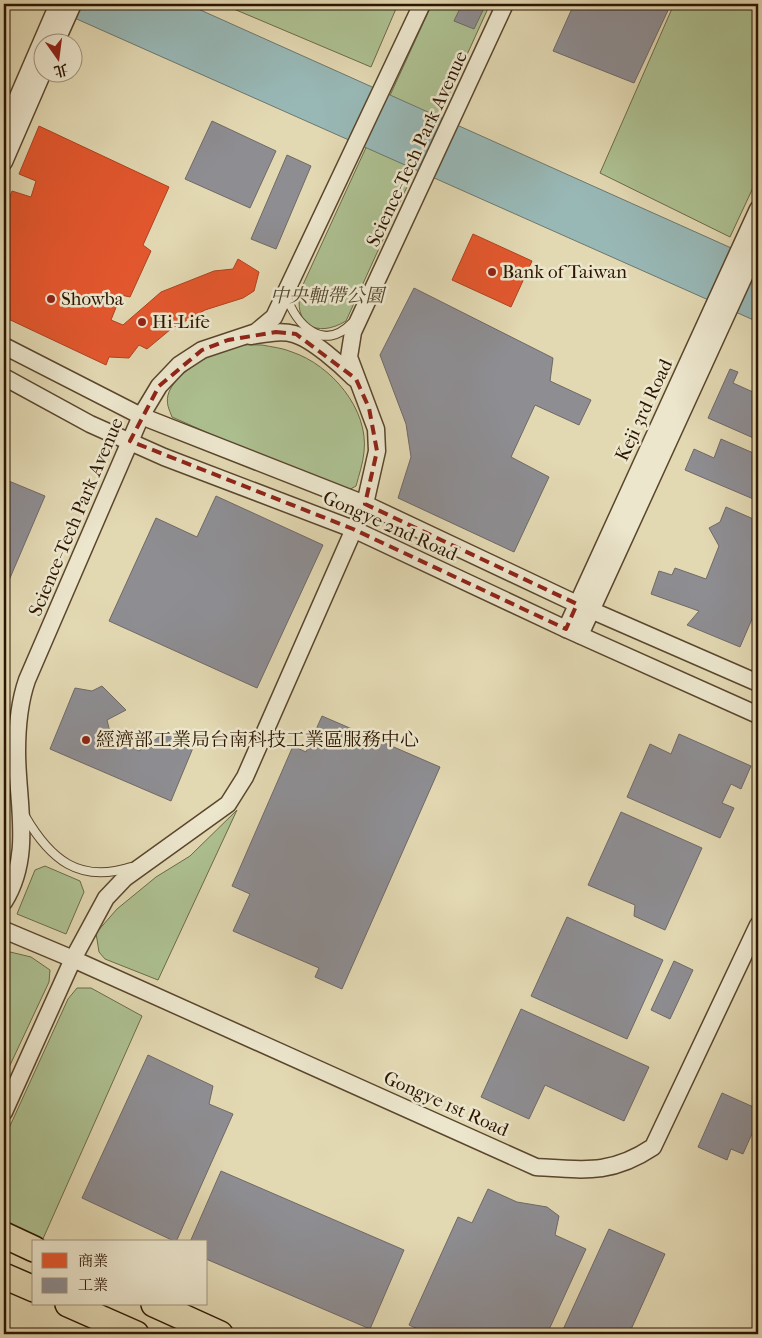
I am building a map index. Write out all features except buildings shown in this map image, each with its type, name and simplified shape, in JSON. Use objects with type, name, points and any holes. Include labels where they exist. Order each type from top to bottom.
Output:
[{"type":"main road","points":[[4,1235],[32,1248]]},
{"type":"main road","points":[[4,1276],[32,1288]]},
{"type":"main road","points":[[73,1306],[136,1334]]},
{"type":"main road","points":[[158,1306],[220,1334]]},
{"type":"street","points":[[4,129],[58,4]]},
{"type":"street","points":[[60,32],[73,4]]},
{"type":"street","name":"Science-Tech Park Avenue","points":[[4,902],[17,874],[21,857],[17,752],[21,699],[27,680],[141,416],[159,386],[179,365],[202,350],[256,332],[274,318],[422,4]]},
{"type":"street","name":"Science-Tech Park Avenue","points":[[4,1112],[73,959],[106,898],[125,878],[228,804],[245,777],[365,504],[378,452],[376,429],[349,357],[353,332],[506,4]]},
{"type":"street","points":[[4,162],[39,82]]},
{"type":"street","name":"Keji 3rd Road","points":[[573,632],[758,209]]},
{"type":"street","name":"Keji 3rd Road","points":[[584,607],[758,246]]},
{"type":"street","name":"Science-Tech Park Avenue","points":[[228,340],[276,332],[296,334],[322,350],[356,379]]},
{"type":"street","name":"Gongye 2nd Road","points":[[4,346],[141,416],[365,504],[584,607],[758,683]]},
{"type":"street","name":"Gongye 2nd Road","points":[[4,377],[90,424],[164,457],[353,529],[758,716]]},
{"type":"street","name":"Gongye 1st Road","points":[[4,930],[536,1166],[592,1170],[633,1160],[653,1147],[758,926]]},
{"type":"lane","name":"Science-Tech Park Avenue","points":[[286,293],[297,320],[307,330],[320,335],[336,334],[349,327],[364,311]]},
{"type":"lane","name":"Science-Tech Park Avenue","points":[[20,808],[36,836],[62,861],[79,870],[94,874],[108,873],[146,862]]},
{"type":"highlighted area","points":[[276,332],[296,334],[356,379],[369,408],[377,451],[365,504],[577,604],[566,629],[353,529],[130,441],[159,386],[202,350],[228,340]]},
{"type":"green space","points":[[222,4],[398,4],[371,67]]},
{"type":"green space","name":"中央軸帶公園","points":[[432,4],[490,4],[346,321],[325,329],[316,328],[309,325],[303,319],[299,301],[301,289]]},
{"type":"green space","points":[[674,4],[758,4],[758,177],[730,237],[600,173]]},
{"type":"green space","name":"中央軸帶公園","points":[[241,345],[262,345],[285,350],[306,358],[320,367],[333,378],[354,405],[364,436],[364,452],[356,486],[347,491],[335,489],[172,417],[167,398],[171,387],[186,371],[206,358],[227,348]]},
{"type":"green space","points":[[4,781],[9,850],[4,878]]},
{"type":"green space","points":[[237,810],[158,980],[105,959],[99,952],[96,933],[117,909],[156,877],[190,856]]},
{"type":"green space","points":[[45,866],[80,881],[84,892],[66,934],[17,914],[35,870]]},
{"type":"green space","points":[[4,952],[31,957],[50,970],[49,982],[4,1078]]},
{"type":"green space","points":[[77,988],[91,988],[142,1016],[42,1240],[40,1240],[4,1221],[4,1139],[68,999]]},
{"type":"water","points":[[43,4],[187,4],[758,260],[758,322]]},
{"type":"place","name":"Bank of Taiwan","points":[[492,272]]},
{"type":"place","name":"Showba","points":[[51,299]]},
{"type":"place","name":"Hi-Life","points":[[142,322]]},
{"type":"place","name":"經濟部工業局台南科技工業區服務中心","points":[[86,740]]}]
